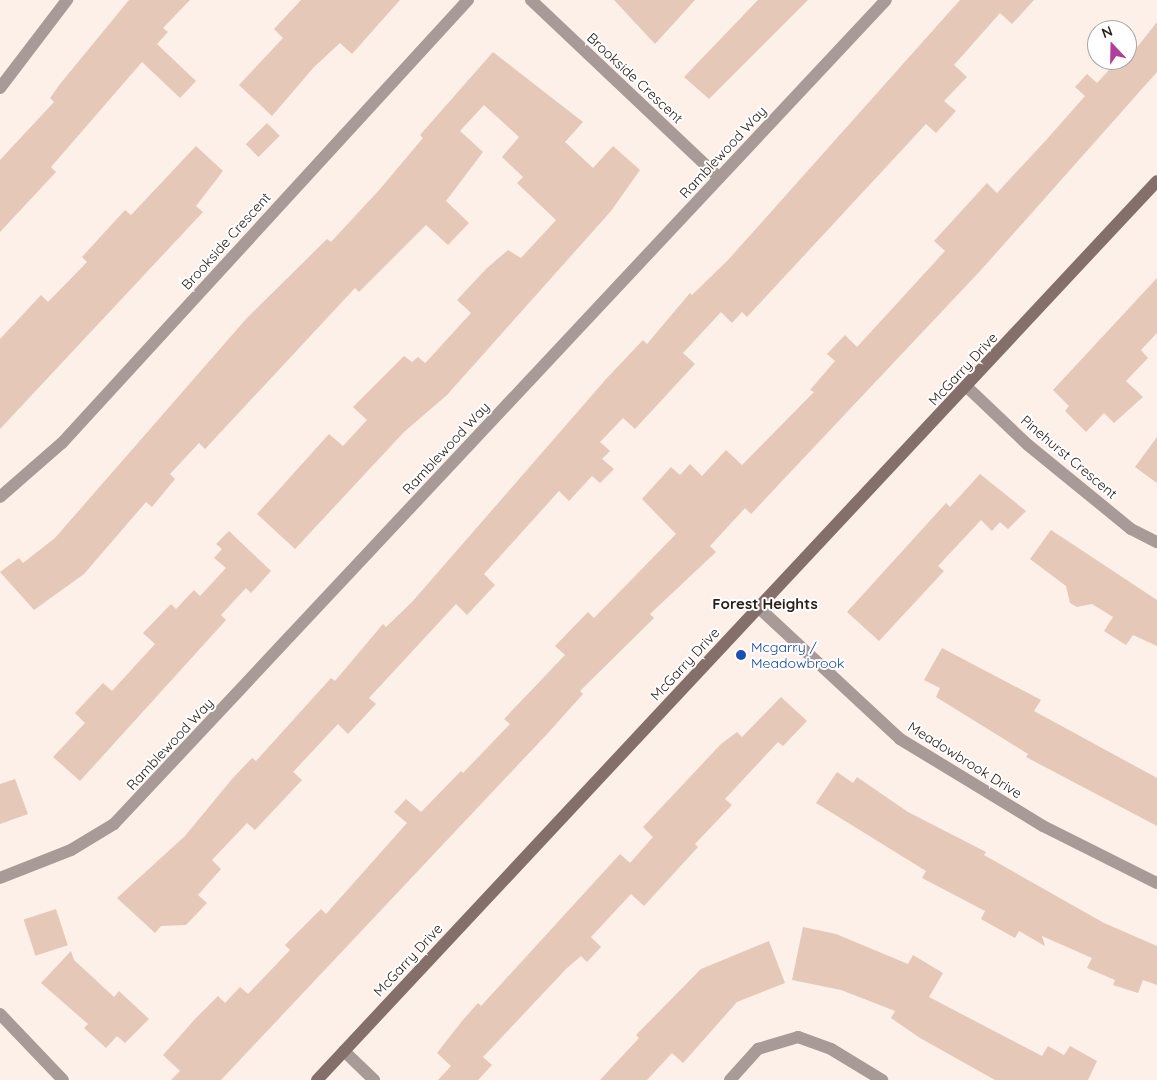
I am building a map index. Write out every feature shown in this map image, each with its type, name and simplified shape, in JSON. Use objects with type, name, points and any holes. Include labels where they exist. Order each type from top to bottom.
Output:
[{"type":"street","points":[[0,88],[67,0]]},
{"type":"street","name":"Brookside Crescent","points":[[0,497],[62,443],[468,0]]},
{"type":"street","name":"Brookside Crescent","points":[[531,0],[720,178]]},
{"type":"street","name":"Ramblewood Way","points":[[0,878],[71,850],[114,824],[886,0]]},
{"type":"street","name":"McGarry Drive","points":[[317,1080],[967,387],[1157,181]]},
{"type":"street","name":"Pinehurst Crescent","points":[[967,387],[1028,445],[1131,529],[1157,542]]},
{"type":"street","name":"Meadowbrook Drive","points":[[758,608],[900,739],[1042,826],[1157,883]]},
{"type":"street","points":[[0,1014],[63,1080]]},
{"type":"street","points":[[730,1080],[758,1049],[798,1037],[831,1049],[882,1080]]},
{"type":"street","points":[[344,1051],[374,1080]]},
{"type":"building","points":[[129,0],[190,0],[163,28],[168,32],[157,44],[196,81],[180,98],[142,62],[51,167],[56,172],[0,232],[0,160],[54,102],[50,98],[60,84]]},
{"type":"building","points":[[301,0],[400,0],[352,54],[340,43],[314,67],[272,116],[239,85],[283,38],[274,29]]},
{"type":"building","points":[[614,0],[695,0],[655,44]]},
{"type":"building","points":[[758,0],[808,0],[709,99],[684,77]]},
{"type":"building","points":[[960,0],[1034,0],[1012,24],[1000,13],[954,65],[967,77],[944,101],[956,111],[936,133],[926,124],[747,317],[742,312],[732,323],[721,312],[683,353],[695,364],[635,429],[623,418],[600,442],[610,451],[602,459],[614,469],[600,483],[592,476],[569,501],[559,491],[484,574],[495,585],[467,615],[456,604],[369,698],[376,704],[348,734],[338,724],[293,772],[302,780],[255,830],[247,823],[212,860],[221,869],[198,895],[207,903],[186,925],[161,926],[155,933],[117,898],[185,836],[232,779],[252,758],[256,761],[331,678],[335,681],[383,624],[386,627],[412,602],[607,378],[643,340],[647,344],[690,293],[692,295],[728,260]]},
{"type":"building","points":[[1157,22],[1157,72],[981,270],[751,514],[745,508],[710,546],[716,552],[650,614],[654,618],[580,691],[583,694],[548,733],[221,1080],[171,1080],[180,1071],[163,1055],[196,1018],[218,996],[225,1003],[240,987],[248,994],[290,950],[285,945],[321,909],[326,914],[407,823],[394,812],[406,799],[421,812],[461,771],[463,773],[510,724],[504,719],[565,655],[555,646],[588,612],[594,618],[676,534],[642,499],[671,467],[680,475],[690,464],[702,476],[726,450],[742,465],[814,392],[810,390],[835,361],[827,354],[845,335],[857,347],[945,251],[934,241],[987,183],[997,193],[1048,138],[1085,96],[1075,87],[1087,74],[1097,83],[1109,70],[1137,70],[1137,47]]},
{"type":"building","points":[[493,52],[583,122],[565,142],[593,168],[613,146],[640,170],[611,211],[447,395],[404,432],[295,549],[257,514],[329,434],[343,446],[367,420],[353,407],[404,356],[412,362],[418,357],[425,363],[429,359],[471,313],[457,300],[486,269],[508,250],[521,258],[556,220],[517,183],[523,177],[502,157],[519,137],[484,105],[460,131],[483,152],[446,201],[469,223],[448,245],[426,225],[359,292],[355,288],[205,449],[199,443],[170,474],[175,479],[152,507],[146,502],[84,574],[34,610],[0,572],[19,558],[23,563],[55,538],[246,319],[327,239],[331,242],[380,189],[423,138],[420,135]]},
{"type":"building","points":[[267,123],[280,136],[259,157],[246,144]]},
{"type":"building","points":[[196,146],[223,171],[196,206],[203,212],[0,429],[0,339],[41,295],[48,302],[87,262],[82,257],[125,210],[131,215]]},
{"type":"building","points":[[1157,278],[1157,333],[1141,350],[1148,358],[1126,381],[1143,397],[1114,423],[1104,413],[1086,432],[1065,411],[1069,406],[1053,390]]},
{"type":"building","points":[[1157,437],[1157,483],[1135,467]]},
{"type":"building","points":[[980,474],[1026,511],[1008,529],[1000,522],[992,531],[981,520],[938,566],[944,571],[879,641],[847,612],[946,503],[950,507]]},
{"type":"building","points":[[1051,530],[1157,600],[1157,646],[1133,635],[1126,645],[1104,631],[1113,617],[1092,604],[1077,607],[1070,603],[1066,586],[1030,559]]},
{"type":"building","points":[[229,531],[271,571],[251,593],[246,588],[221,615],[226,620],[80,781],[53,757],[85,723],[75,713],[103,683],[112,691],[155,644],[143,633],[171,604],[176,609],[194,590],[200,596],[226,568],[214,558],[222,549],[216,544]]},
{"type":"building","points":[[942,648],[1041,700],[1034,711],[1157,778],[1157,826],[1026,757],[1028,754],[936,697],[940,688],[924,680]]},
{"type":"building","points":[[781,697],[807,721],[783,746],[778,742],[725,799],[732,805],[695,844],[698,847],[644,906],[631,894],[591,937],[601,947],[587,962],[581,956],[567,968],[483,1057],[492,1065],[478,1080],[438,1080],[451,1066],[437,1053],[478,1003],[481,1006],[620,854],[630,863],[653,837],[643,827],[721,744],[737,732],[742,737]]},
{"type":"building","points":[[837,772],[853,783],[857,777],[908,812],[986,852],[984,855],[1104,923],[1157,946],[1157,985],[1143,980],[1138,993],[1113,985],[1115,980],[1087,968],[1092,958],[1042,936],[1045,946],[1019,931],[1015,938],[981,919],[985,911],[922,878],[926,871],[816,803]]},
{"type":"building","points":[[15,779],[28,814],[0,824],[0,784]]},
{"type":"building","points":[[56,909],[68,945],[35,956],[24,920]]},
{"type":"building","points":[[803,927],[836,934],[908,964],[913,955],[943,973],[929,997],[1042,1056],[1048,1046],[1064,1055],[1070,1046],[1097,1061],[1088,1080],[995,1080],[920,1038],[891,1018],[895,1011],[841,990],[792,980]]},
{"type":"building","points":[[769,941],[785,983],[737,1002],[683,1063],[672,1053],[647,1080],[600,1080],[639,1038],[636,1035],[701,969]]},
{"type":"building","points":[[71,951],[74,960],[114,997],[119,991],[149,1019],[125,1043],[117,1036],[106,1048],[84,1028],[88,1024],[41,983]]},
{"type":"place","name":"Mcgarry / Meadowbrook","points":[[741,655]]},
{"type":"district","name":"Forest Heights","points":[[765,604]]}]
